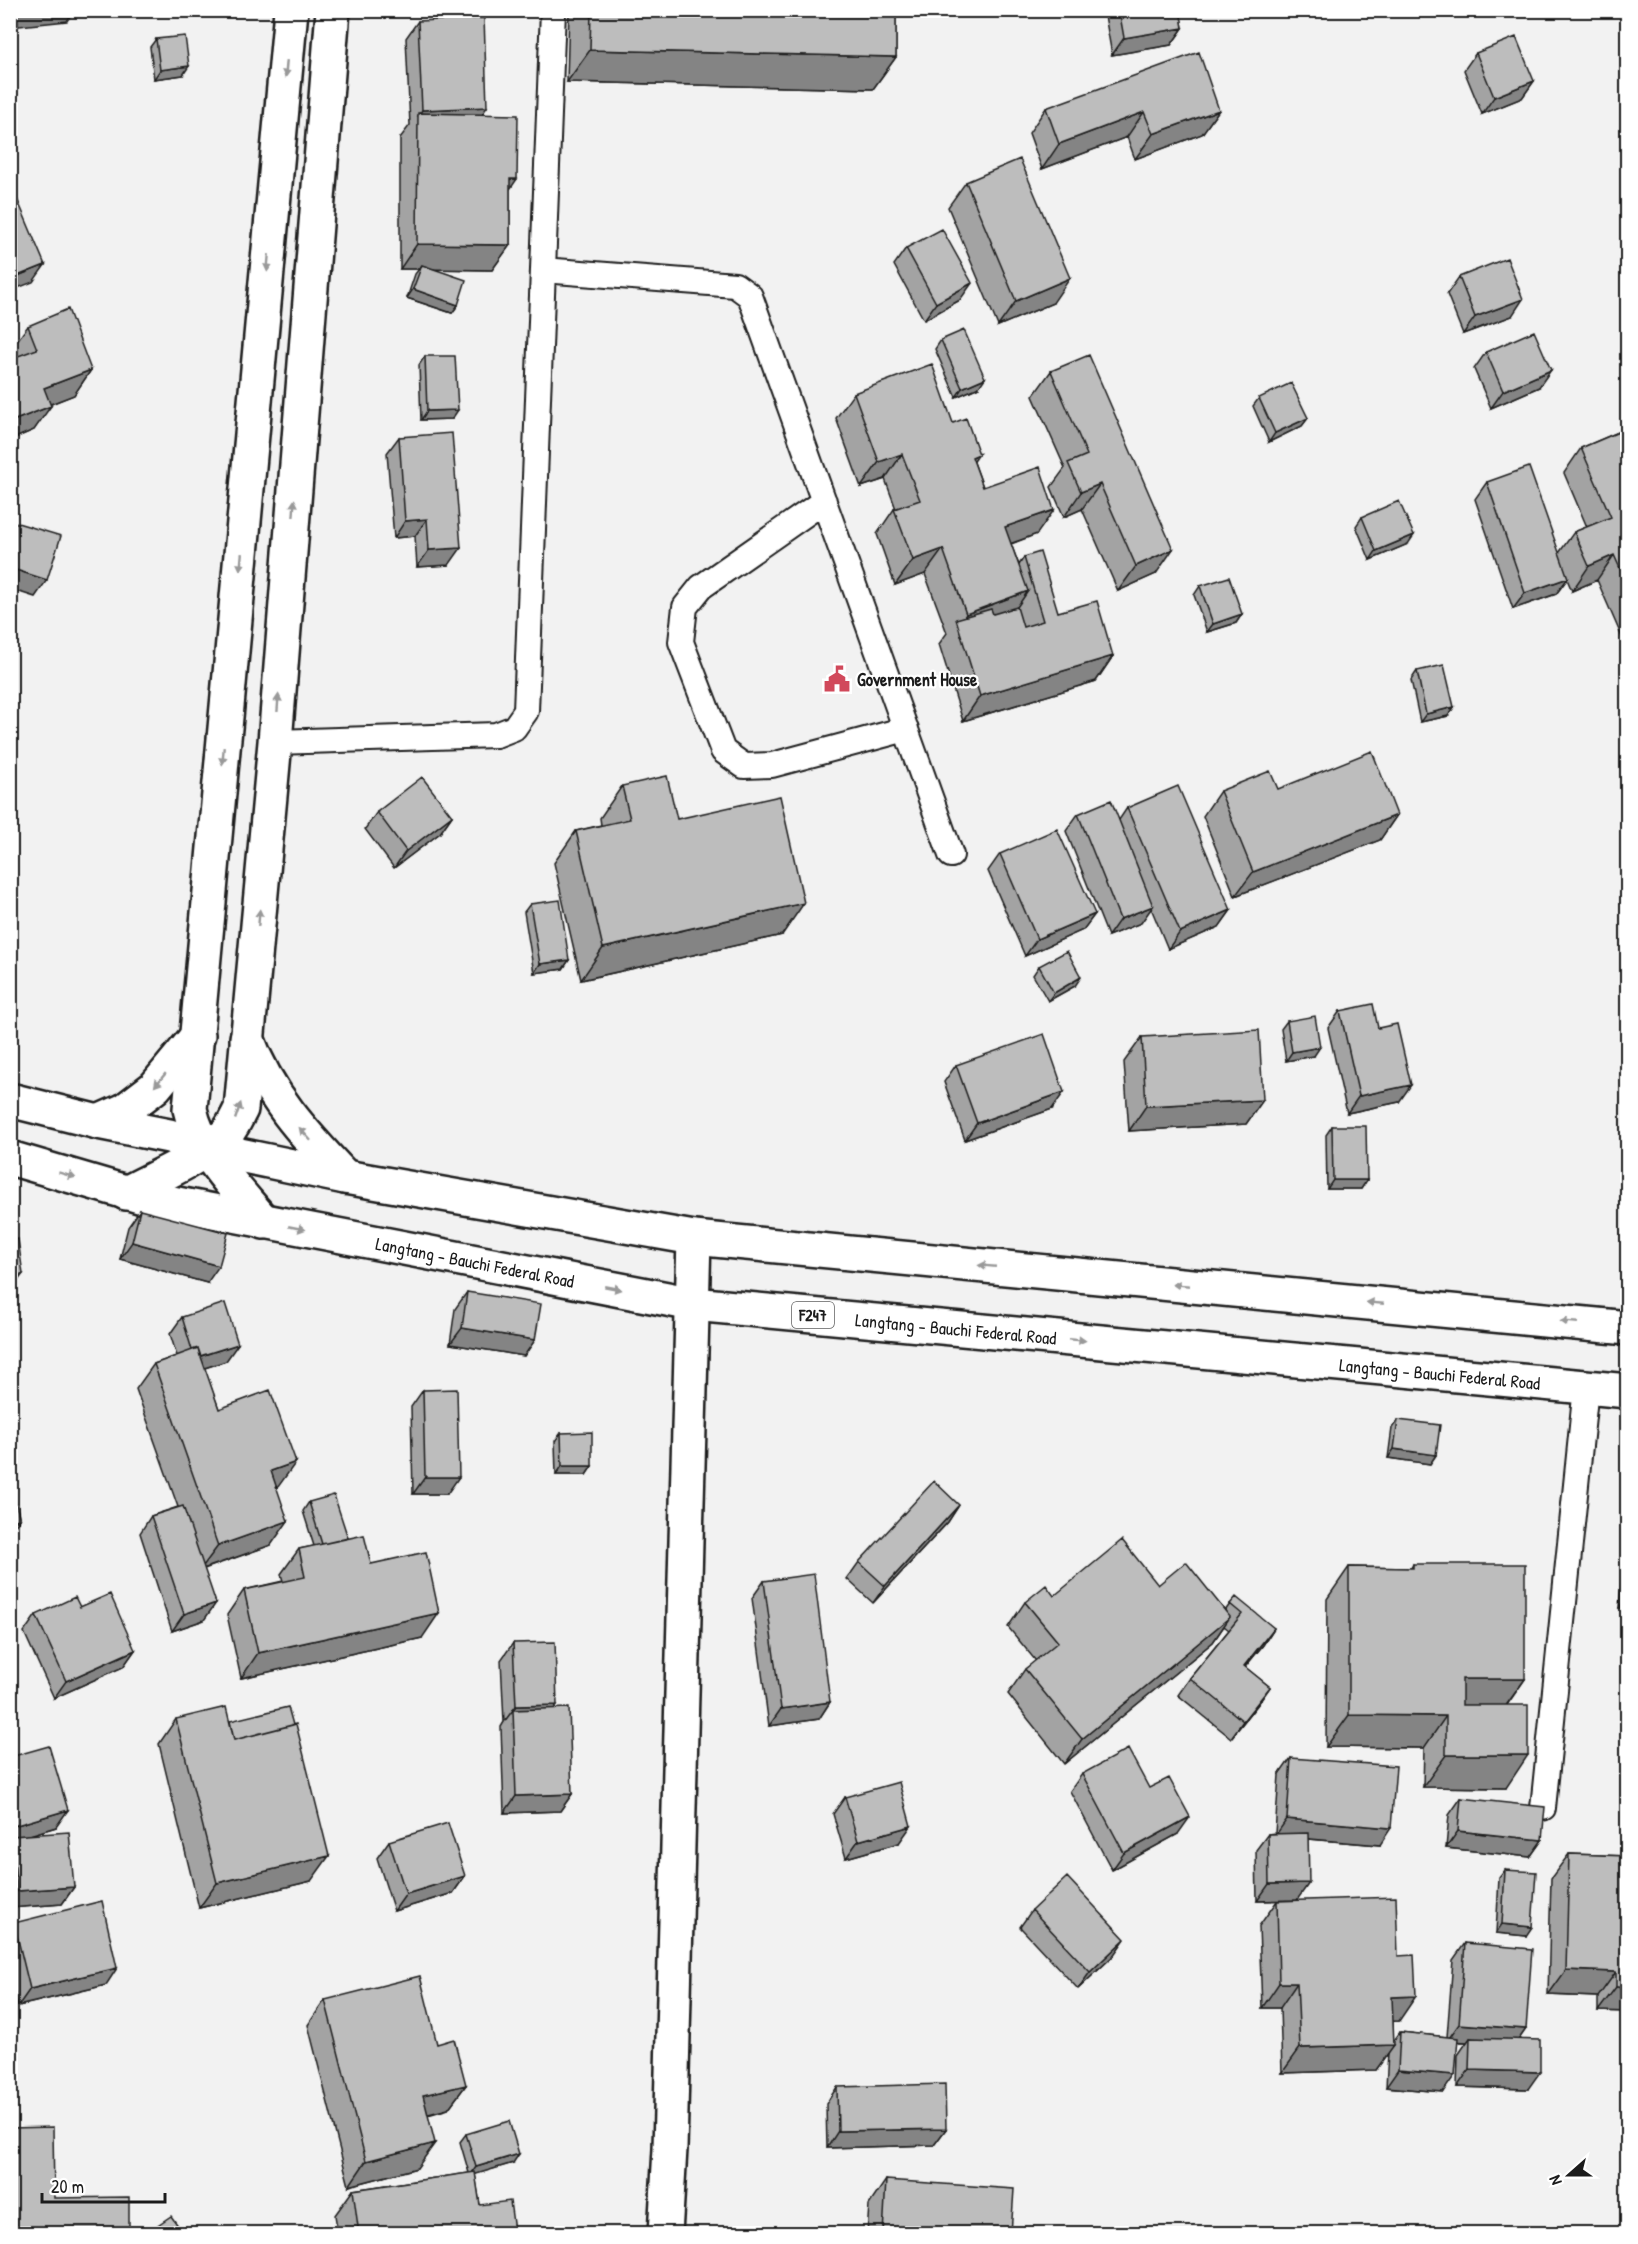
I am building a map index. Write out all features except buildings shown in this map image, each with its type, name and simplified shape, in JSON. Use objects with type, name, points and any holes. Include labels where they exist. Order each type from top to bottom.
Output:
[{"type":"main road","points":[[264,1222],[207,1149],[196,1128],[190,1109],[291,10]]},
{"type":"main road","points":[[126,1193],[207,1149],[232,1127],[241,1109],[275,742],[333,10]]},
{"type":"main road","points":[[98,1122],[125,1110],[155,1087],[198,1035]]},
{"type":"main road","points":[[248,1038],[255,1060],[272,1090],[299,1128],[345,1177]]},
{"type":"main road","points":[[10,1100],[98,1122],[169,1136],[207,1149],[345,1177],[694,1238],[1628,1328]]},
{"type":"main road","name":"Langtang - Bauchi Federal Road","points":[[10,1158],[126,1193],[264,1222],[693,1304],[1628,1391]]},
{"type":"main road","points":[[665,2234],[671,2125],[694,1238]]},
{"type":"lane","points":[[275,742],[496,735],[514,728],[526,711],[553,10]]},
{"type":"lane","points":[[543,270],[735,285],[750,296],[951,855]]},
{"type":"lane","points":[[824,501],[701,587],[685,607],[681,642],[723,751],[744,766],[772,765],[906,729]]},
{"type":"lane","points":[[1543,1808],[1586,1387]]},
{"type":"place","name":"Government House","points":[[837,679]]}]
